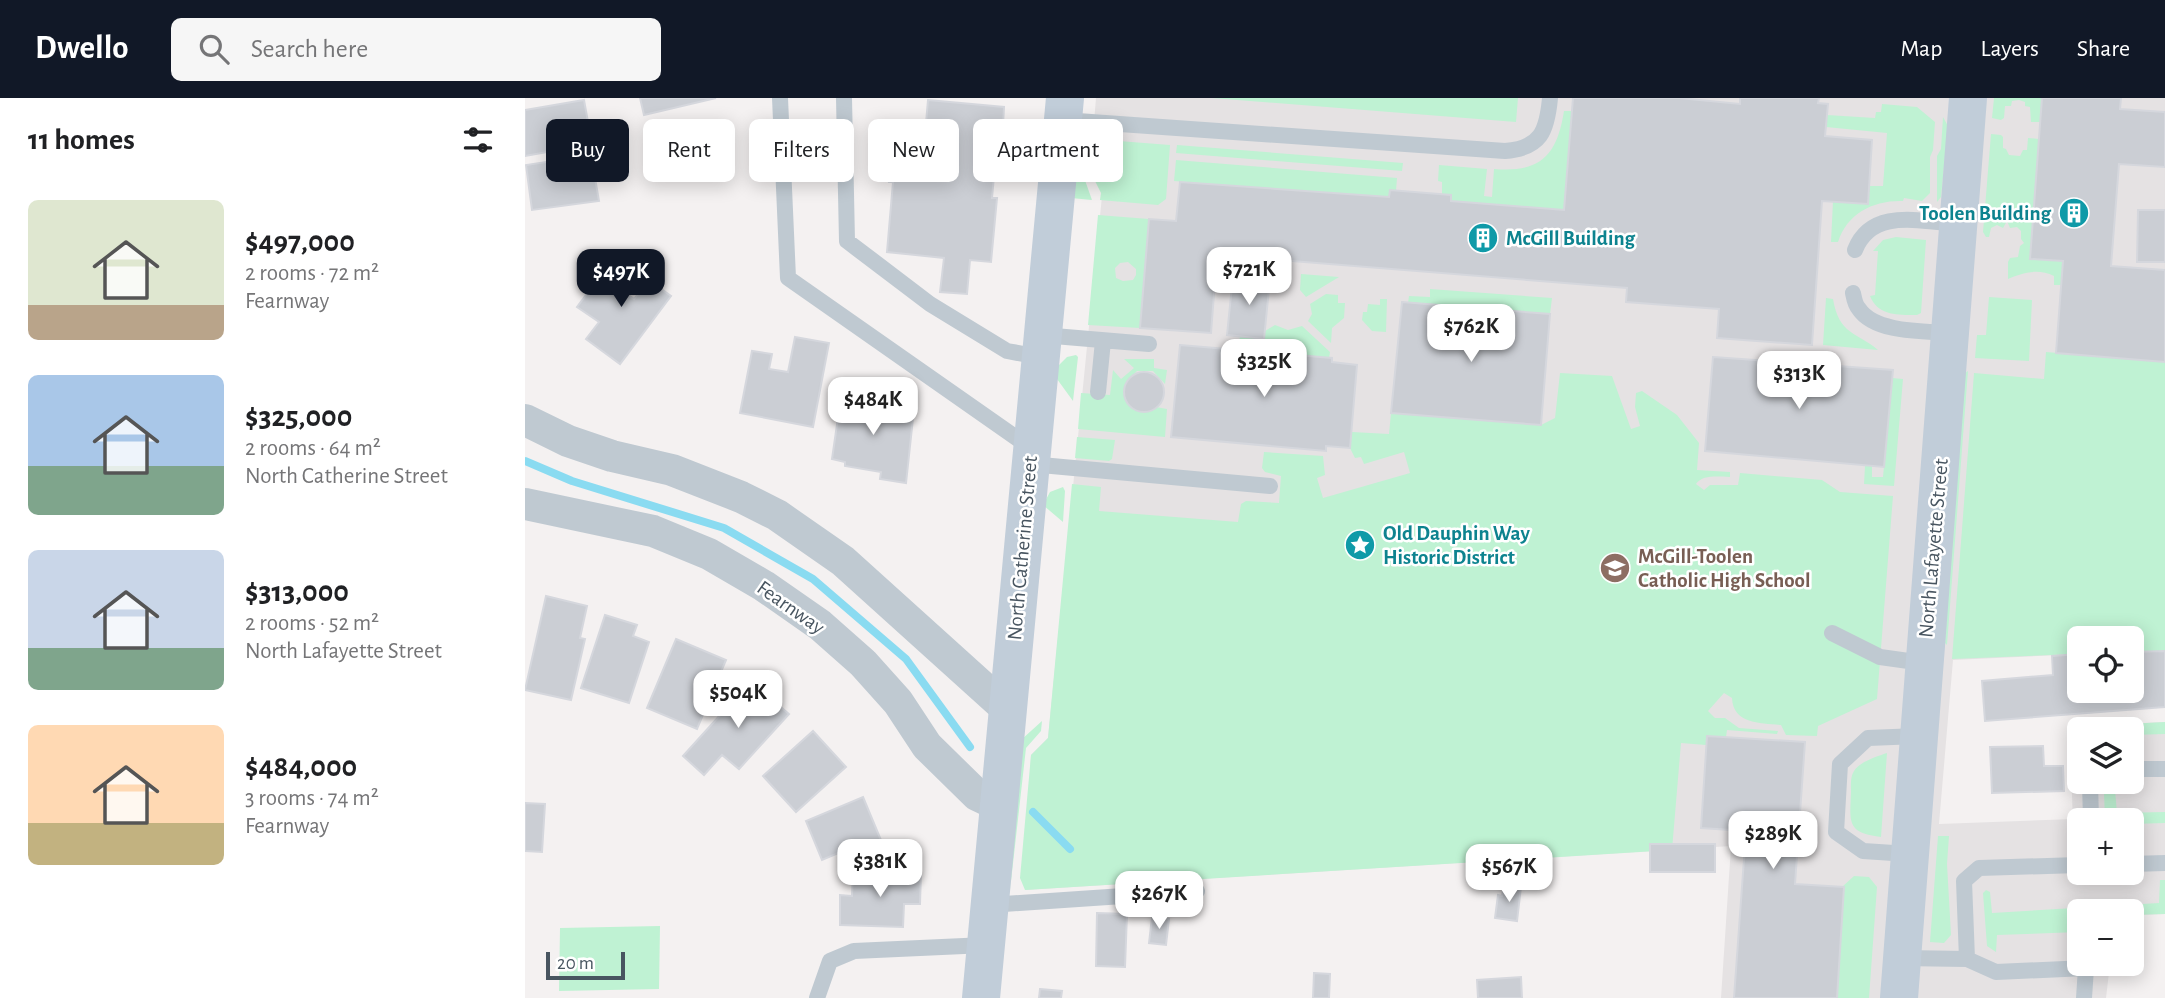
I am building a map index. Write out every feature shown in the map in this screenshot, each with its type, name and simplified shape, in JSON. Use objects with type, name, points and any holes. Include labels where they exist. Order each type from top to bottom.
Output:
[{"type":"street","name":"North Lafayette Street","points":[[1899,998],[1968,98]]},
{"type":"street","name":"North Catherine Street","points":[[981,998],[1064,109]]},
{"type":"street","points":[[525,420],[568,441],[612,456],[672,470],[776,515],[843,561],[1007,709]]},
{"type":"street","name":"Fearnway","points":[[525,504],[653,531],[709,554],[764,586],[820,625],[863,663],[898,702],[927,746],[977,795],[998,805]]},
{"type":"lane","points":[[780,98],[788,278],[1030,456],[1270,486]]},
{"type":"lane","points":[[844,98],[847,241],[930,304],[1007,351],[1103,341],[1149,344]]},
{"type":"lane","points":[[1064,109],[1505,151],[1523,149],[1539,138],[1548,122],[1550,98]]},
{"type":"lane","points":[[1855,250],[1860,236],[1884,222],[1894,220],[1959,224]]},
{"type":"lane","points":[[1853,293],[1857,308],[1880,325],[1951,333]]},
{"type":"lane","points":[[1098,392],[1103,341]]},
{"type":"lane","points":[[1832,633],[1880,657],[1923,663]]},
{"type":"lane","points":[[1909,854],[1863,851],[1836,832],[1840,764],[1868,738],[1918,736]]},
{"type":"lane","points":[[2144,769],[2165,769]]},
{"type":"lane","points":[[2144,864],[2165,863]]},
{"type":"lane","points":[[1968,959],[1964,881],[1979,868],[2067,865]]},
{"type":"lane","points":[[991,905],[1197,891]]},
{"type":"lane","points":[[817,998],[831,961],[854,951],[986,945]]},
{"type":"lane","points":[[1901,958],[1968,959],[1996,972],[2086,968],[2084,998]]},
{"type":"shaded area","name":"McGill-Toolen Catholic High School","points":[[1096,98],[2165,98],[2165,651],[2144,644],[2144,626],[2067,626],[2067,655],[1953,660],[1939,824],[2067,819],[2067,885],[2144,885],[2144,808],[2073,808],[2072,794],[2144,794],[2144,723],[2165,722],[2165,914],[2144,915],[2144,899],[2067,899],[2067,976],[2109,976],[2106,998],[1721,998],[1731,846],[1025,890],[1031,755],[1048,738],[1103,182],[1123,182],[1123,119],[1094,119]]},
{"type":"green space","points":[[1212,98],[1518,98],[1516,122]]},
{"type":"green space","points":[[1994,98],[2042,98],[2040,122],[2031,122],[2030,107],[2019,100],[2012,101],[2011,106],[2005,106],[2004,118],[2001,120],[1992,118]]},
{"type":"green space","points":[[1882,104],[1917,107],[1935,122],[1930,157],[1930,193],[1922,201],[1904,198],[1903,201],[1882,203],[1863,210],[1848,223],[1838,242],[1831,242],[1833,201],[1868,204],[1869,186],[1883,186],[1887,133],[1826,127],[1827,115],[1875,118],[1876,112],[1881,112]]},
{"type":"green space","points":[[1564,111],[1572,111],[1564,210],[1451,201],[1451,195],[1442,195],[1442,182],[1438,181],[1439,165],[1487,169],[1484,196],[1492,197],[1494,169],[1524,168],[1544,158],[1557,139]]},
{"type":"green space","points":[[1943,117],[1948,126],[1941,197],[1937,202],[1937,156],[1941,149]]},
{"type":"green space","points":[[1991,134],[2003,137],[2003,148],[2009,155],[2020,156],[2023,150],[2027,150],[2028,138],[2039,139],[2030,259],[2063,261],[2061,285],[2054,285],[2054,276],[2042,272],[2024,273],[2008,279],[2008,262],[2010,258],[2018,257],[2020,246],[2024,243],[2021,231],[2017,227],[2010,228],[2007,221],[2003,228],[1997,225],[1991,228],[1989,237],[1983,232]]},
{"type":"green space","points":[[1123,141],[1170,145],[1166,199],[1158,205],[1100,200],[1101,193],[1096,182],[1123,182]]},
{"type":"green space","points":[[1177,145],[1403,163],[1402,171],[1176,153]]},
{"type":"green space","points":[[1176,160],[1397,178],[1396,191],[1390,191],[1389,197],[1174,181]]},
{"type":"green space","points":[[1073,182],[1086,182],[1092,200],[1071,198]]},
{"type":"green space","points":[[1098,215],[1149,219],[1140,328],[1088,325]],"holes":[[[1128,262],[1136,269],[1133,280],[1123,281],[1116,278],[1115,268],[1120,263]]]},
{"type":"green space","points":[[1896,237],[1926,240],[1921,313],[1917,315],[1883,311],[1870,296],[1875,295],[1878,251],[1873,251],[1883,240]]},
{"type":"green space","points":[[1301,274],[1339,277],[1306,297],[1300,290]]},
{"type":"green space","points":[[1430,289],[1552,298],[1550,314],[1408,303],[1409,296],[1430,297]]},
{"type":"green space","points":[[1326,294],[1338,295],[1338,303],[1345,303],[1344,318],[1332,328],[1331,343],[1308,321],[1312,314],[1310,304]]},
{"type":"green space","points":[[1989,297],[2032,300],[2029,361],[1975,358],[1977,335],[1986,335]]},
{"type":"green space","points":[[1826,298],[1833,299],[1844,326],[1878,350],[1823,345]]},
{"type":"green space","points":[[1380,299],[1387,299],[1386,332],[1372,331],[1362,320],[1368,304],[1380,305]]},
{"type":"green space","points":[[1275,325],[1288,330],[1302,326],[1330,352],[1329,358],[1238,350],[1240,336],[1265,331]]},
{"type":"green space","points":[[2046,352],[2165,362],[2165,651],[2144,652],[2144,626],[2067,626],[2067,654],[1952,659],[1974,373],[2044,379]]},
{"type":"green space","points":[[1067,357],[1078,357],[1073,401],[1057,379],[1057,367]]},
{"type":"green space","points":[[1124,359],[1154,359],[1154,368],[1167,370],[1165,384],[1153,371],[1137,371],[1127,381],[1125,398],[1135,410],[1151,411],[1156,407],[1167,409],[1165,437],[1078,429],[1081,393],[1110,395],[1113,370],[1121,379],[1134,368]]},
{"type":"green space","points":[[1968,371],[1947,645],[1945,643],[1961,376]]},
{"type":"green space","points":[[1560,373],[1612,376],[1631,429],[1640,426],[1635,407],[1636,393],[1642,391],[1677,415],[1699,443],[1697,470],[1730,472],[1730,477],[1711,477],[1699,481],[1696,484],[1704,490],[1710,485],[1738,485],[1740,473],[1822,480],[1840,492],[1893,496],[1877,699],[1818,726],[1817,736],[1786,735],[1781,725],[1742,717],[1737,713],[1732,698],[1724,693],[1708,711],[1715,718],[1725,718],[1739,728],[1778,731],[1777,734],[1727,730],[1726,737],[1707,736],[1706,745],[1681,743],[1672,850],[1025,890],[1020,878],[1031,755],[1048,738],[1072,484],[1101,487],[1099,511],[1238,522],[1241,504],[1246,501],[1279,503],[1281,476],[1265,472],[1262,468],[1264,452],[1323,456],[1325,475],[1317,478],[1323,498],[1410,473],[1404,452],[1364,464],[1361,457],[1355,458],[1350,448],[1352,432],[1389,434],[1391,413],[1541,425],[1555,418]]},
{"type":"green space","points":[[1892,378],[1903,379],[1894,486],[1864,484],[1865,466],[1872,466],[1872,477],[1883,477]]},
{"type":"green space","points":[[1077,437],[1115,440],[1112,459],[1075,458]]},
{"type":"green space","points":[[1063,487],[1063,522],[1043,505],[1050,492]]},
{"type":"green space","points":[[1042,721],[1041,731],[1026,748],[1010,890],[1021,740]]},
{"type":"green space","points":[[2165,722],[2165,734],[2144,735],[2144,723]]},
{"type":"green space","points":[[1887,753],[1881,837],[1861,832],[1853,824],[1850,811],[1851,782],[1854,771],[1860,765]]},
{"type":"green space","points":[[2104,794],[2115,794],[2117,808],[2105,808]]},
{"type":"green space","points":[[2144,812],[2165,812],[2165,823],[2144,824]]},
{"type":"green space","points":[[1938,836],[1949,836],[1947,864],[1951,935],[1944,943],[1930,942]]},
{"type":"green space","points":[[1854,876],[1869,877],[1877,887],[1869,998],[1837,998],[1842,887]]},
{"type":"green space","points":[[2160,880],[2165,880],[2165,914],[2144,915],[2144,904],[2159,903]]},
{"type":"green space","points":[[1986,890],[1990,892],[1992,913],[2067,909],[2067,932],[1997,935],[1996,952],[1987,946],[1983,893]]},
{"type":"green space","points":[[660,926],[659,989],[559,991],[560,928]]},
{"type":"building","points":[[640,98],[716,98],[644,115]]},
{"type":"building","name":"McGill Building","points":[[1573,98],[1679,98],[1740,104],[1740,98],[1819,98],[1818,103],[1828,104],[1825,136],[1872,140],[1868,204],[1822,201],[1812,345],[1717,338],[1719,309],[1626,302],[1627,288],[1217,255],[1211,333],[1140,328],[1149,219],[1176,221],[1180,182],[1389,197],[1390,190],[1451,195],[1451,201],[1564,210]]},
{"type":"building","name":"Toolen Building","points":[[2042,98],[2121,98],[2120,109],[2165,112],[2165,167],[2119,164],[2111,266],[2165,270],[2165,362],[2056,353],[2063,261],[2030,259]]},
{"type":"building","points":[[584,100],[587,119],[546,119],[546,152],[525,156],[525,110]]},
{"type":"building","points":[[928,100],[1004,107],[1003,119],[973,119],[973,182],[993,182],[992,198],[997,198],[991,262],[970,260],[967,294],[940,292],[944,258],[887,252],[893,182],[959,182],[959,119],[926,119]]},
{"type":"building","points":[[546,162],[546,182],[596,182],[599,201],[532,210],[526,165]]},
{"type":"building","points":[[2138,210],[2165,210],[2165,262],[2137,262]]},
{"type":"building","points":[[618,252],[639,267],[622,290],[634,299],[649,280],[671,296],[620,364],[586,339],[599,322],[577,307]]},
{"type":"building","points":[[1233,276],[1270,279],[1264,339],[1227,335]]},
{"type":"building","points":[[1402,302],[1550,314],[1541,425],[1391,413]]},
{"type":"building","points":[[795,337],[829,343],[813,427],[740,413],[752,351],[772,354],[769,369],[788,372]]},
{"type":"building","points":[[1180,345],[1332,358],[1332,362],[1357,365],[1350,448],[1326,446],[1326,451],[1171,437]]},
{"type":"building","points":[[1713,357],[1893,370],[1884,467],[1705,451]]},
{"type":"building","points":[[1144,372],[1152,373],[1158,378],[1163,384],[1163,400],[1158,406],[1152,411],[1144,412],[1136,411],[1130,406],[1125,400],[1124,392],[1125,384],[1130,378],[1136,373]]},
{"type":"building","points":[[843,383],[861,386],[858,406],[889,410],[889,405],[914,409],[906,483],[880,479],[881,472],[845,466],[845,462],[832,459]]},
{"type":"building","points":[[546,596],[587,606],[580,638],[585,639],[571,700],[525,690]]},
{"type":"building","points":[[605,615],[637,625],[633,636],[649,642],[629,703],[581,688]]},
{"type":"building","points":[[676,639],[726,660],[697,729],[647,708]]},
{"type":"building","points":[[2165,651],[2165,707],[1985,721],[1982,681],[2053,675],[2052,656],[2067,655],[2067,703],[2144,703],[2144,652]]},
{"type":"building","points":[[751,681],[789,714],[739,769],[722,755],[704,775],[683,756]]},
{"type":"building","points":[[813,731],[846,767],[796,812],[763,776]]},
{"type":"building","points":[[1707,736],[1805,742],[1795,884],[1844,887],[1837,998],[1734,998],[1746,831],[1701,828]]},
{"type":"building","points":[[2043,746],[2044,766],[2063,766],[2064,791],[1992,793],[1990,747]]},
{"type":"building","points":[[863,797],[883,845],[847,860],[843,851],[822,860],[806,821]]},
{"type":"building","points":[[525,803],[545,804],[542,852],[525,851]]},
{"type":"building","points":[[1650,844],[1715,844],[1715,872],[1650,872]]},
{"type":"building","points":[[853,871],[921,873],[920,904],[904,904],[903,927],[840,925],[840,895],[852,896]]},
{"type":"building","points":[[1504,885],[1521,887],[1517,921],[1495,918],[1498,895],[1502,896]]},
{"type":"building","points":[[1097,913],[1127,914],[1125,967],[1096,966]]},
{"type":"building","points":[[1152,917],[1169,919],[1166,945],[1149,943]]},
{"type":"building","points":[[1314,973],[1330,974],[1329,998],[1313,998]]},
{"type":"building","points":[[1521,977],[1522,998],[1478,998],[1477,980]]},
{"type":"building","points":[[1040,989],[1062,991],[1061,998],[1039,998]]},
{"type":"waterway","points":[[525,461],[572,481],[724,528],[813,579],[906,659],[970,747]]},
{"type":"waterway","points":[[1033,812],[1070,849]]},
{"type":"place","name":"Toolen Building","points":[[2074,213]]},
{"type":"place","name":"McGill Building","points":[[1483,238]]},
{"type":"place","name":"Old Dauphin Way Historic District","points":[[1360,545]]},
{"type":"place","name":"McGill-Toolen Catholic High School","points":[[1615,568]]}]
